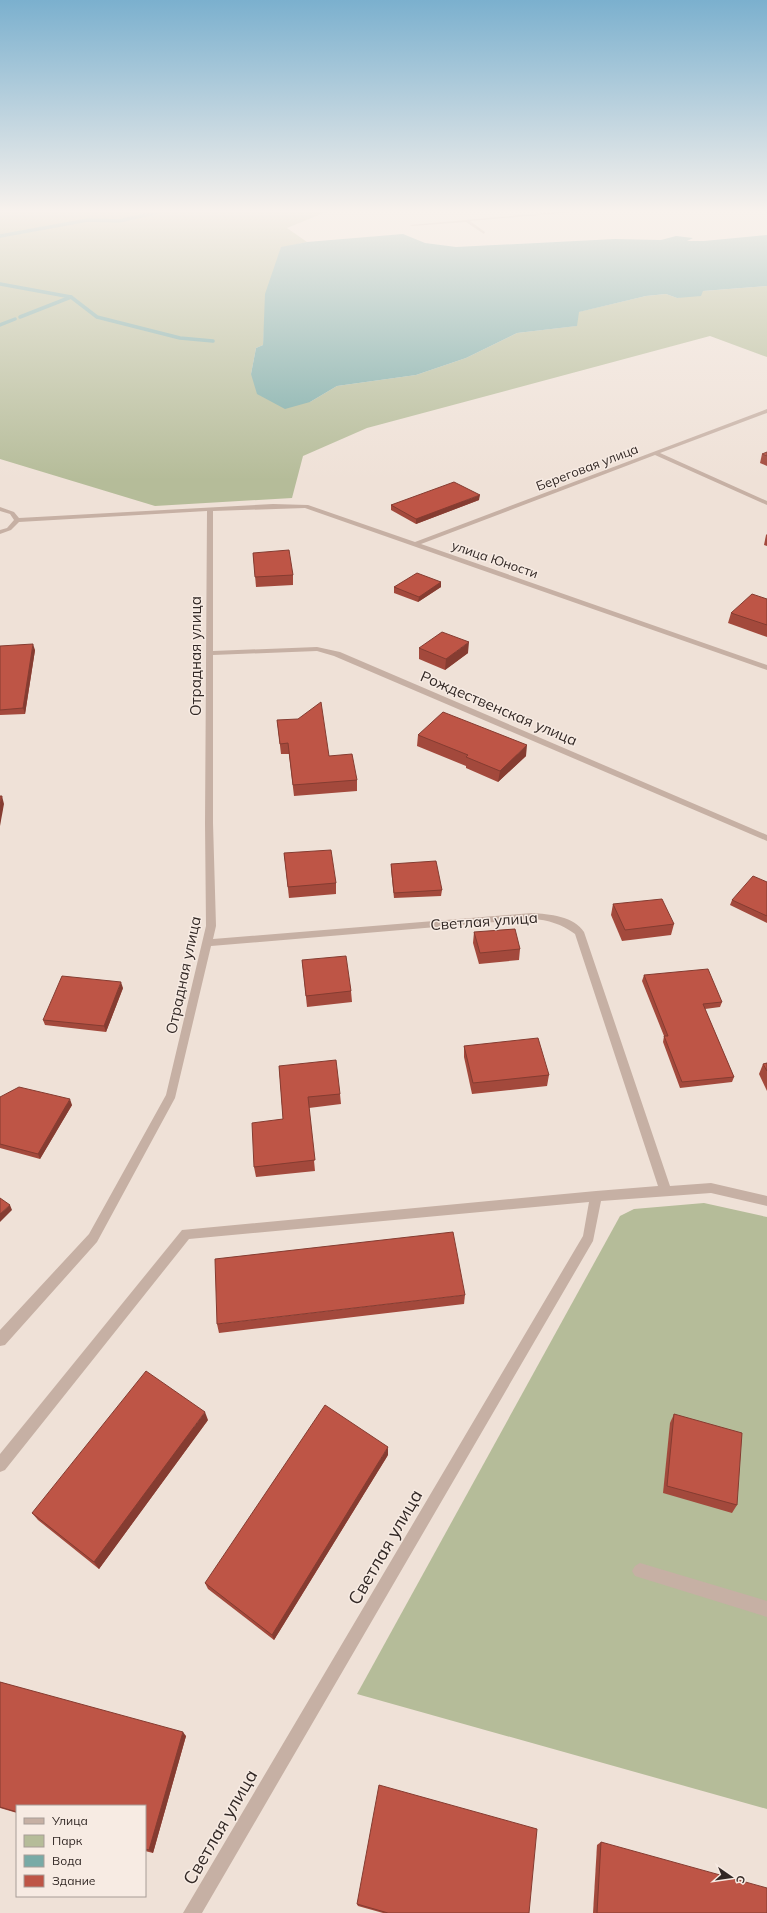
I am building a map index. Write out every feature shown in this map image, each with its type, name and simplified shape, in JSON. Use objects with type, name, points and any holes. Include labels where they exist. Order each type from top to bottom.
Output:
[{"type":"street","name":"Береговая улица","points":[[415,544],[767,411]]},
{"type":"street","points":[[655,453],[767,503]]},
{"type":"street","name":"улица Юности","points":[[17,520],[273,506],[306,506],[767,668]]},
{"type":"street","points":[[0,509],[12,512],[17,520],[9,528],[0,532]]},
{"type":"street","name":"Отрадная улица","points":[[0,1340],[93,1238],[171,1095],[211,926],[209,823],[210,510]]},
{"type":"street","name":"Рождественская улица","points":[[210,653],[317,649],[337,654],[767,838]]},
{"type":"street","name":"Светлая улица","points":[[208,943],[532,916],[550,917],[566,922],[579,932],[666,1191]]},
{"type":"street","points":[[0,1465],[186,1234],[596,1196],[711,1188],[767,1201]]},
{"type":"street","name":"Светлая улица","points":[[192,1913],[589,1237],[596,1196]]},
{"type":"street","points":[[640,1571],[767,1609]]},
{"type":"green space","points":[[0,301],[266,301],[263,345],[256,348],[251,374],[310,402],[337,386],[416,375],[466,358],[517,333],[576,326],[578,312],[624,301],[767,301],[767,357],[710,336],[367,428],[303,456],[292,498],[155,506],[0,459]]},
{"type":"green space","points":[[704,1203],[767,1217],[767,1809],[357,1694],[620,1216],[634,1209]]},
{"type":"water","points":[[265,301],[624,301],[579,312],[577,326],[517,333],[466,358],[416,375],[337,386],[310,402],[285,409],[257,394],[251,374],[256,348],[263,345]]},
{"type":"building","points":[[454,482],[480,495],[416,519],[391,505]]},
{"type":"building","points":[[289,550],[293,575],[255,577],[253,553]]},
{"type":"building","points":[[417,573],[441,582],[419,597],[394,587]]},
{"type":"building","points":[[752,594],[767,599],[767,625],[731,613]]},
{"type":"building","points":[[442,632],[469,642],[446,659],[419,648]]},
{"type":"building","points":[[33,644],[23,708],[0,710],[0,646]]},
{"type":"building","points":[[321,702],[329,756],[352,754],[357,780],[293,785],[288,743],[280,744],[277,720],[298,719]]},
{"type":"building","points":[[443,712],[527,745],[500,771],[466,757],[468,755],[418,735]]},
{"type":"building","points":[[331,850],[336,883],[288,887],[284,853]]},
{"type":"building","points":[[436,861],[442,890],[394,893],[391,864]]},
{"type":"building","points":[[753,876],[767,882],[767,916],[732,900]]},
{"type":"building","points":[[662,899],[674,924],[625,930],[613,904]]},
{"type":"building","points":[[515,929],[520,949],[480,953],[474,932]]},
{"type":"building","points":[[346,956],[351,991],[306,996],[302,960]]},
{"type":"building","points":[[708,969],[722,1002],[703,1004],[734,1077],[682,1082],[664,1036],[668,1036],[644,975]]},
{"type":"building","points":[[62,976],[121,982],[104,1026],[43,1020]]},
{"type":"building","points":[[538,1038],[549,1075],[473,1083],[464,1046]]},
{"type":"building","points":[[336,1060],[340,1094],[308,1097],[315,1160],[254,1167],[252,1123],[283,1119],[279,1066]]},
{"type":"building","points":[[767,1063],[767,1071],[763,1064]]},
{"type":"building","points":[[19,1087],[70,1099],[38,1154],[0,1144],[0,1097]]},
{"type":"building","points":[[0,1198],[10,1205],[0,1214]]},
{"type":"building","points":[[453,1232],[465,1295],[217,1324],[215,1259]]},
{"type":"building","points":[[146,1371],[205,1412],[94,1562],[32,1513]]},
{"type":"building","points":[[325,1405],[388,1447],[272,1635],[205,1583]]},
{"type":"building","points":[[674,1414],[742,1433],[737,1505],[667,1486]]},
{"type":"building","points":[[0,1682],[183,1732],[149,1850],[146,1849],[146,1805],[16,1805],[16,1812],[0,1807]]},
{"type":"building","points":[[379,1785],[537,1829],[529,1913],[388,1913],[357,1904]]},
{"type":"building","points":[[601,1842],[767,1888],[767,1913],[597,1913]]},
{"type":"waterway","points":[[20,317],[60,301]]},
{"type":"waterway","points":[[77,301],[97,317],[180,338],[213,341]]},
{"type":"waterway","points":[[0,325],[15,319]]}]
